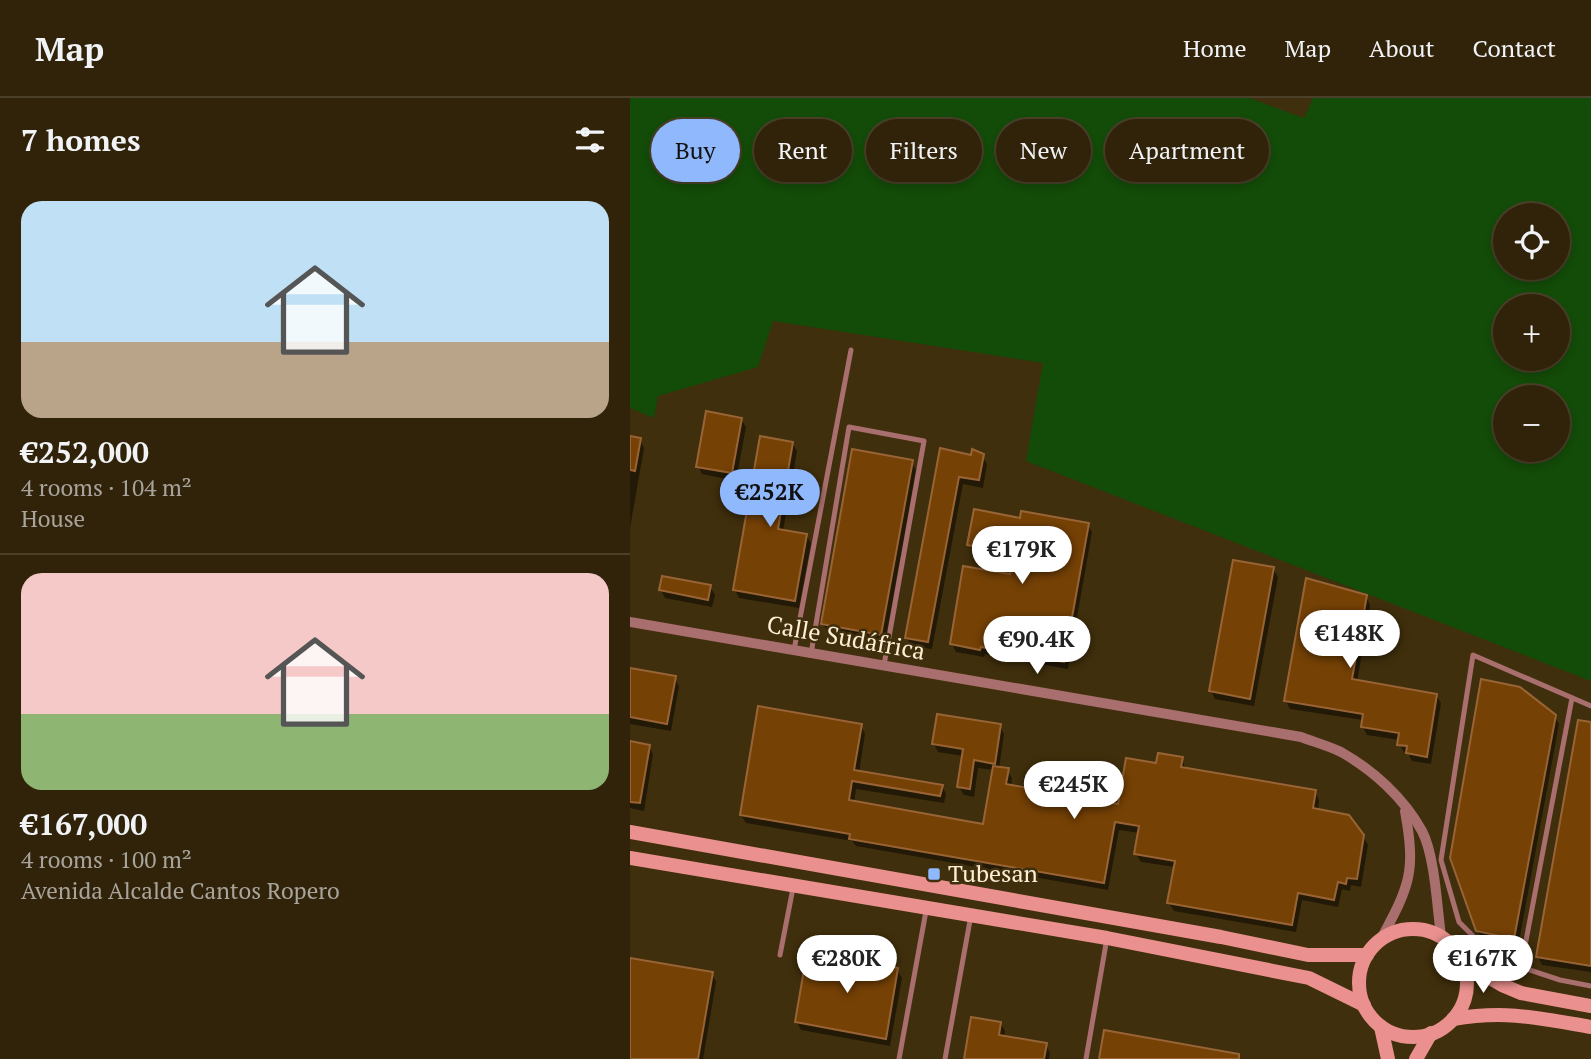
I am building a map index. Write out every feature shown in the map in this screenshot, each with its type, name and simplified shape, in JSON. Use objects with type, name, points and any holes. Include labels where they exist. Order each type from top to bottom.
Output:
[{"type":"main road","points":[[630,832],[1221,937],[1308,955],[1367,955]]},
{"type":"main road","points":[[630,858],[1107,938],[1309,978],[1363,1005]]},
{"type":"main road","points":[[1453,1019],[1466,992],[1463,962],[1454,947],[1441,936],[1410,928],[1381,939],[1367,955],[1360,971],[1359,988],[1363,1005],[1371,1017],[1381,1027],[1397,1034],[1414,1037],[1431,1033],[1453,1019],[1485,1014],[1520,1015],[1591,1027]]},
{"type":"main road","points":[[1463,962],[1521,993],[1591,1006]]},
{"type":"main road","points":[[1381,1027],[1388,1059]]},
{"type":"main road","points":[[1416,1059],[1431,1033]]},
{"type":"street","name":"Calle Sudáfrica","points":[[630,622],[1301,737],[1339,751],[1386,784],[1422,832],[1432,867],[1441,936]]},
{"type":"street","name":"Calle Sudáfrica","points":[[1381,939],[1405,896],[1410,871],[1412,846],[1405,808]]},
{"type":"lane","points":[[793,651],[851,351]]},
{"type":"lane","points":[[811,654],[849,427],[923,441],[884,666]]},
{"type":"lane","points":[[1591,706],[1473,655],[1441,860],[1460,922],[1496,959],[1560,981],[1591,986]]},
{"type":"lane","points":[[1521,967],[1572,698]]},
{"type":"lane","points":[[780,955],[794,885]]},
{"type":"lane","points":[[899,1059],[926,908]]},
{"type":"lane","points":[[945,1059],[971,915]]},
{"type":"lane","points":[[1086,1059],[1107,938]]},
{"type":"green space","points":[[630,98],[1249,98],[1304,118],[1313,98],[1591,98],[1591,681],[1026,461],[1043,363],[773,321],[758,367],[658,396],[654,418],[630,408]]},
{"type":"building","points":[[706,411],[742,418],[732,473],[696,467]]},
{"type":"building","points":[[630,436],[641,438],[635,471],[630,470]]},
{"type":"building","points":[[760,436],[793,442],[778,529],[807,534],[795,601],[733,590]]},
{"type":"building","points":[[940,448],[971,455],[972,449],[984,454],[979,480],[959,477],[928,642],[905,638]]},
{"type":"building","points":[[852,449],[913,460],[881,635],[821,624]]},
{"type":"building","points":[[974,509],[1020,518],[1021,511],[1089,523],[1064,662],[950,644],[963,566],[1010,574],[1013,554],[967,545]]},
{"type":"building","points":[[1233,560],[1274,567],[1250,699],[1209,691]]},
{"type":"building","points":[[662,576],[711,585],[708,600],[659,590]]},
{"type":"building","points":[[1306,578],[1367,595],[1352,679],[1437,694],[1427,757],[1406,753],[1407,746],[1397,745],[1399,733],[1361,727],[1363,714],[1284,701]]},
{"type":"building","points":[[630,668],[676,676],[667,724],[630,717]]},
{"type":"building","points":[[1481,679],[1520,687],[1556,715],[1514,939],[1476,931],[1450,858]]},
{"type":"building","points":[[758,706],[862,724],[854,770],[943,785],[940,796],[852,781],[849,800],[983,824],[993,766],[1009,768],[1006,784],[1118,804],[1126,758],[1156,763],[1158,753],[1183,757],[1181,767],[1316,790],[1313,808],[1349,815],[1364,835],[1357,879],[1347,878],[1346,884],[1338,882],[1334,900],[1298,893],[1292,925],[1167,903],[1175,861],[1134,854],[1139,826],[1115,822],[1104,883],[849,839],[850,834],[740,815]]},
{"type":"building","points":[[937,714],[1001,724],[995,764],[974,760],[970,789],[957,787],[963,749],[932,744]]},
{"type":"building","points":[[1578,720],[1591,722],[1591,966],[1536,957]]},
{"type":"building","points":[[630,741],[650,745],[640,803],[630,802]]},
{"type":"building","points":[[807,952],[898,968],[886,1039],[795,1022]]},
{"type":"building","points":[[630,958],[713,972],[698,1059],[630,1059]]},
{"type":"building","points":[[971,1017],[1001,1022],[999,1035],[1047,1043],[1044,1059],[964,1059]]},
{"type":"building","points":[[1104,1030],[1239,1054],[1239,1059],[1099,1059]]},
{"type":"place","name":"Tubesan","points":[[934,874]]}]
